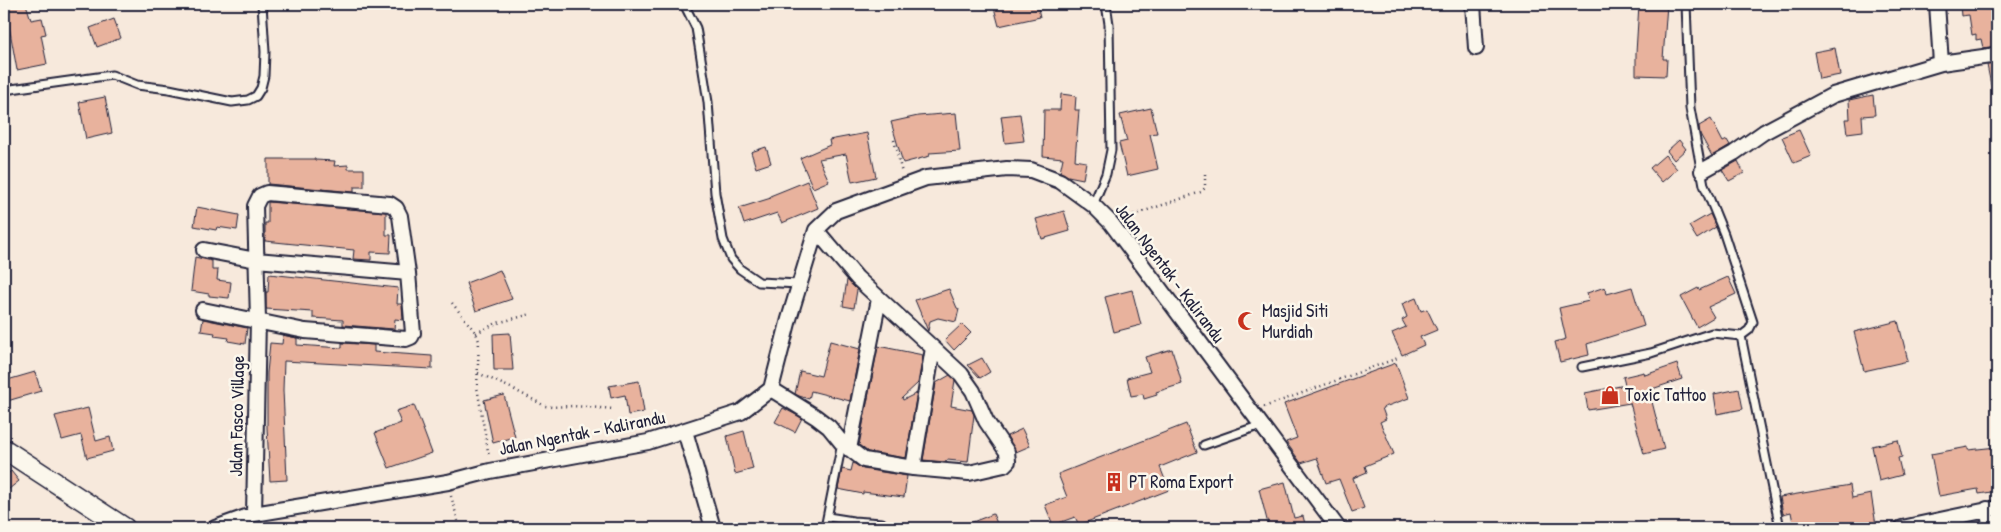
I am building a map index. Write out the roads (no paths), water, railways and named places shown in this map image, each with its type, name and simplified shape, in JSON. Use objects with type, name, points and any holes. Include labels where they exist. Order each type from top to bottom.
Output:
[{"type":"main road","points":[[4,449],[125,528]]},
{"type":"street","points":[[1473,4],[1476,48]]},
{"type":"street","points":[[1937,4],[1941,63]]},
{"type":"street","points":[[1702,171],[1734,153],[1764,132],[1832,95],[1941,63],[1997,55]]},
{"type":"street","name":"Jalan Ngentak - Kalirandu","points":[[215,528],[254,514],[448,482],[490,471],[648,442],[741,412],[771,389],[789,318],[816,230],[836,211],[926,178],[1007,169],[1031,170],[1060,181],[1093,204],[1111,223],[1338,528]]},
{"type":"street","name":"Jalan Fasco Village","points":[[203,310],[258,320],[305,331],[406,339],[411,337],[413,333],[408,273],[400,216],[396,208],[390,204],[267,193],[260,196],[255,206],[258,320],[254,514]]},
{"type":"street","points":[[771,389],[829,427],[845,446],[864,460],[913,468],[969,473],[1004,465],[1008,461],[1007,452],[986,421],[972,391],[961,374],[857,278],[816,230]]},
{"type":"street","points":[[204,250],[256,260],[408,273]]},
{"type":"street","points":[[845,446],[879,299]]},
{"type":"street","points":[[913,468],[933,348]]},
{"type":"street","points":[[685,431],[713,528]]},
{"type":"street","points":[[1902,528],[1992,508],[1991,528]]},
{"type":"lane","points":[[4,90],[112,75],[137,85],[169,89],[232,102],[248,100],[256,96],[261,88],[264,76],[265,52],[262,4]]},
{"type":"lane","points":[[684,4],[696,28],[700,52],[708,102],[715,193],[723,239],[736,264],[759,282],[800,284]]},
{"type":"lane","points":[[1093,204],[1106,174],[1111,150],[1109,24],[1106,4]]},
{"type":"lane","points":[[1582,367],[1651,353],[1712,333],[1741,336],[1749,330],[1753,322],[1724,234],[1704,185],[1690,108],[1686,4]]},
{"type":"lane","points":[[1741,336],[1780,528]]},
{"type":"lane","points":[[1204,445],[1261,424]]},
{"type":"lane","points":[[826,528],[845,446]]},
{"type":"lane","points":[[828,516],[854,522],[882,524]]},
{"type":"place","name":"Masjid Siti Murdiah","points":[[1247,321]]},
{"type":"place","name":"Toxic Tattoo","points":[[1610,395]]},
{"type":"place","name":"PT Roma Export","points":[[1114,482]]}]
